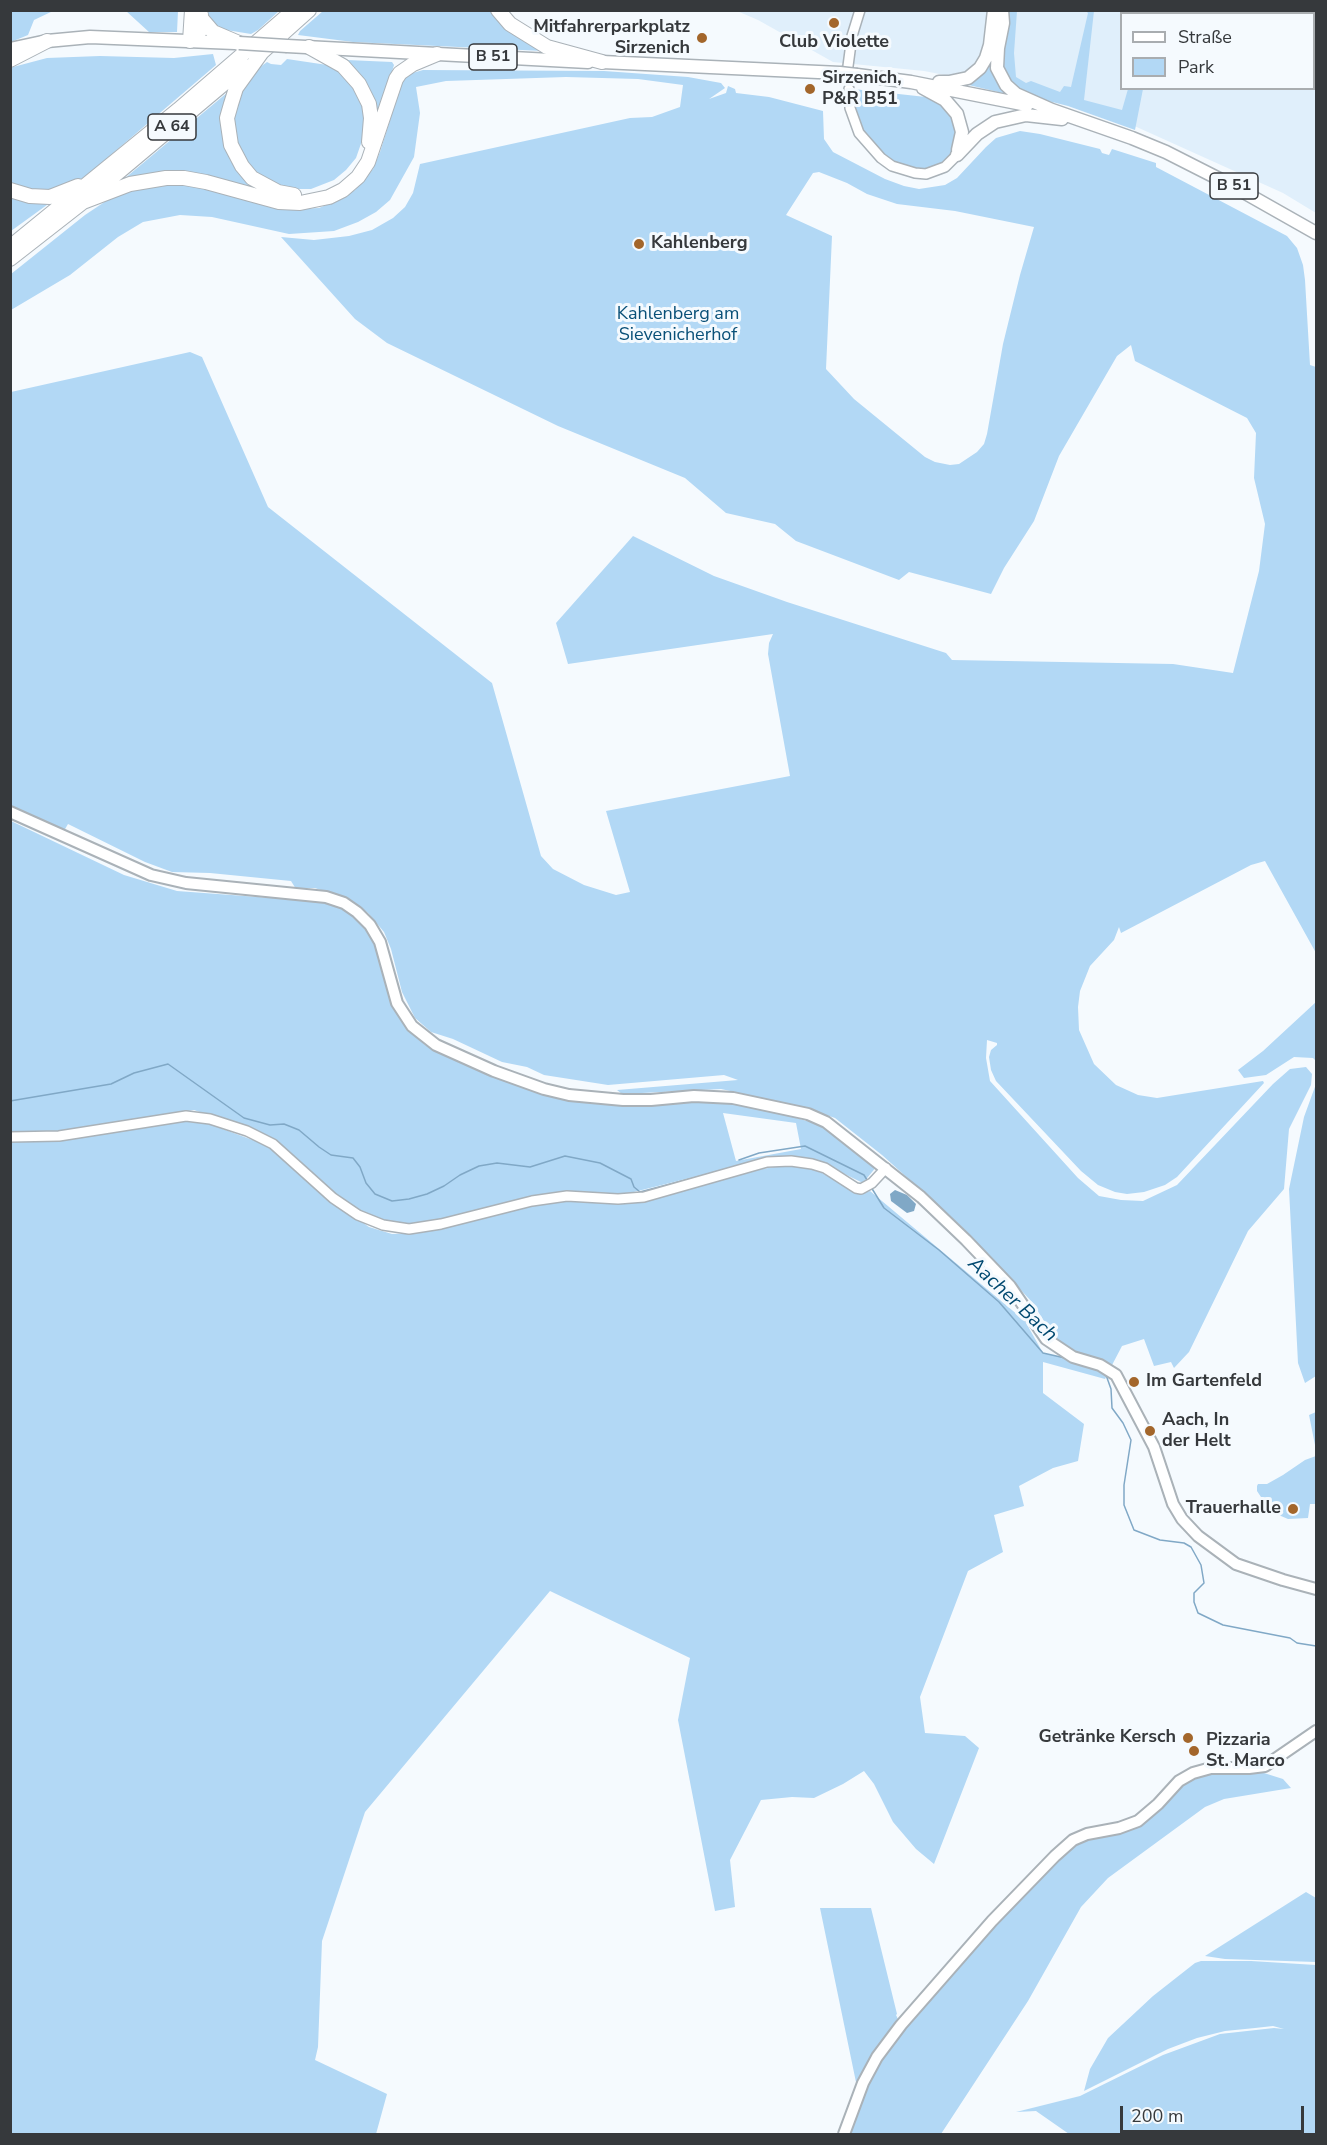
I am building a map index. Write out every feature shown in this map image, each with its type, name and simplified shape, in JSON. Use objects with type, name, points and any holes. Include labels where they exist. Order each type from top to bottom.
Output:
[{"type":"highway","points":[[198,13],[213,32],[242,48],[285,10]]},
{"type":"highway","name":"A 64","points":[[10,247],[101,173],[242,48],[294,10]]},
{"type":"highway","name":"A 64","points":[[10,259],[83,202],[309,10]]},
{"type":"highway","points":[[498,10],[510,24],[547,47],[602,62]]},
{"type":"highway","points":[[189,41],[198,13]]},
{"type":"highway","points":[[10,60],[47,41]]},
{"type":"highway","points":[[262,52],[236,88],[228,118],[231,145],[242,166],[265,187],[295,195],[314,195],[342,181],[362,159],[368,144],[371,118],[365,93],[354,76],[342,66],[309,47]]},
{"type":"highway","points":[[83,202],[130,184],[166,178],[206,182],[279,202],[300,203],[329,197],[344,190],[358,177],[368,162],[400,73],[413,64],[437,54]]},
{"type":"highway","points":[[10,190],[30,196],[50,197],[73,189],[101,173]]},
{"type":"main road","points":[[911,82],[949,82],[975,74],[986,58],[993,29],[994,10]]},
{"type":"main road","points":[[1002,10],[1004,23],[997,58],[1000,77],[1016,94],[1052,110]]},
{"type":"main road","name":"B 51","points":[[10,50],[47,41],[111,37],[189,41],[242,48],[287,46],[602,62],[849,71],[1052,110],[1166,152],[1317,233]]},
{"type":"main road","points":[[911,82],[935,94],[953,107],[962,132],[957,155]]},
{"type":"main road","points":[[957,155],[986,127],[1016,116],[1026,115],[1085,122]]},
{"type":"main road","points":[[10,812],[151,875],[186,883],[326,897],[344,903],[357,912],[370,926],[380,942],[397,1003],[412,1026],[435,1045],[494,1071],[544,1089],[569,1095],[633,1100],[694,1096],[724,1097],[808,1114],[838,1129],[947,1222],[1000,1275],[1046,1339],[1065,1352],[1105,1368],[1120,1380],[1154,1447],[1173,1504],[1182,1519],[1198,1536],[1236,1564],[1317,1589]]},
{"type":"main road","points":[[844,2134],[863,2083],[876,2057],[1030,1879],[1073,1840],[1087,1834],[1119,1828],[1138,1821],[1151,1811],[1179,1781],[1193,1773],[1211,1768],[1264,1766],[1317,1731]]},
{"type":"street","points":[[849,71],[851,43],[860,10]]},
{"type":"street","points":[[849,89],[850,108],[859,133],[867,145],[892,166],[926,174],[945,166],[957,155]]},
{"type":"street","points":[[10,1137],[59,1136],[186,1116],[210,1119],[247,1131],[273,1144],[325,1192],[358,1215],[382,1225],[410,1229],[555,1197],[644,1197],[668,1192],[756,1164],[779,1161],[812,1164],[825,1168],[856,1188],[869,1186],[886,1168]]},
{"type":"shaded area","points":[[737,11],[1316,11],[1316,213],[1283,193],[1079,101],[924,71],[833,62],[758,20]]},
{"type":"shaded area","points":[[895,1190],[907,1195],[916,1204],[914,1211],[907,1213],[891,1201],[890,1194]]},
{"type":"green space","points":[[204,10],[279,11],[251,34],[214,28]]},
{"type":"green space","points":[[10,11],[53,11],[34,20],[28,35],[11,42]]},
{"type":"green space","points":[[126,11],[178,11],[177,32],[149,32]]},
{"type":"green space","points":[[323,11],[492,11],[543,51],[353,42],[298,35]]},
{"type":"green space","points":[[1005,11],[1017,11],[1014,53],[1016,77],[1026,83],[1031,81],[1060,92],[1064,86],[1071,87],[1088,13],[1086,11],[1094,11],[1084,100],[1122,110],[1128,90],[1143,90],[1135,130],[1068,106],[1017,93],[999,62]]},
{"type":"green space","points":[[213,54],[216,65],[85,177],[59,190],[41,193],[11,185],[10,69],[13,67],[47,58],[100,56],[174,58]]},
{"type":"green space","points":[[995,54],[1011,95],[960,83]]},
{"type":"green space","points":[[287,59],[334,66],[356,89],[365,111],[364,135],[356,158],[334,180],[311,189],[287,189],[258,177],[234,145],[233,104],[256,70],[267,62],[281,65]]},
{"type":"green space","points":[[347,60],[392,62],[394,65],[377,122]]},
{"type":"green space","name":"Kahlenberg am Sievenicherhof","points":[[423,70],[604,71],[688,77],[721,83],[725,88],[709,99],[726,93],[728,86],[735,89],[736,93],[769,97],[823,111],[824,139],[833,152],[885,179],[919,189],[945,185],[957,178],[996,138],[1020,131],[1040,134],[1100,149],[1102,153],[1109,155],[1112,149],[1156,163],[1156,167],[1287,236],[1297,248],[1305,280],[1310,365],[1316,367],[1316,953],[1265,861],[1251,865],[1121,933],[1119,927],[1114,940],[1090,966],[1080,991],[1079,1030],[1094,1064],[1116,1085],[1138,1095],[1157,1098],[1263,1081],[1264,1083],[1177,1177],[1165,1185],[1144,1192],[1127,1194],[1115,1192],[1098,1185],[1081,1171],[996,1081],[989,1057],[997,1043],[987,1040],[986,1058],[990,1081],[1078,1178],[1099,1196],[1121,1200],[1143,1201],[1177,1185],[1290,1069],[1306,1067],[1312,1074],[1311,1085],[1289,1129],[1284,1189],[1248,1231],[1189,1352],[1174,1368],[1171,1362],[1154,1366],[1144,1339],[1122,1346],[1111,1367],[1071,1351],[1056,1340],[1032,1302],[961,1226],[882,1155],[835,1118],[800,1106],[721,1089],[622,1094],[617,1090],[738,1080],[724,1075],[608,1085],[544,1075],[527,1067],[502,1062],[453,1039],[431,1032],[415,1018],[402,992],[391,949],[384,932],[368,913],[354,902],[315,888],[296,889],[291,881],[210,873],[172,872],[145,862],[68,824],[61,836],[11,812],[11,392],[190,352],[202,357],[268,507],[492,683],[541,856],[553,869],[584,885],[616,895],[630,892],[606,811],[790,776],[768,654],[773,634],[568,664],[556,623],[633,536],[714,576],[946,653],[952,660],[1173,664],[1233,673],[1259,571],[1265,524],[1254,478],[1256,433],[1247,418],[1135,361],[1131,345],[1117,356],[1059,456],[1034,521],[1004,568],[991,594],[909,572],[899,580],[796,541],[775,524],[726,513],[685,478],[558,426],[387,343],[355,319],[281,237],[314,240],[349,236],[372,230],[393,218],[405,207],[413,193],[420,164],[630,118],[652,117],[680,107],[683,85],[638,79],[566,77],[446,81],[416,87],[420,113],[414,157],[390,200],[376,212],[358,222],[334,231],[289,234],[212,217],[180,215],[143,222],[118,237],[70,275],[11,310],[11,274],[85,215],[109,199],[139,189],[191,186],[295,209],[319,208],[355,190],[373,169],[402,82],[409,74]],"holes":[[[819,172],[867,194],[897,204],[955,211],[1034,227],[1003,344],[984,444],[977,452],[959,464],[935,462],[925,457],[854,399],[826,369],[832,236],[786,215],[813,173]]]},
{"type":"green space","points":[[853,89],[935,98],[952,113],[958,129],[954,152],[940,164],[923,169],[910,168],[888,160],[861,129],[853,103]]},
{"type":"green space","points":[[228,92],[224,142],[230,160],[241,175],[264,191],[124,179]]},
{"type":"green space","points":[[11,196],[51,202],[11,231]]},
{"type":"green space","points":[[11,821],[124,875],[177,891],[326,902],[355,915],[372,938],[407,1026],[425,1045],[472,1067],[556,1097],[620,1105],[719,1101],[782,1114],[825,1126],[877,1166],[863,1183],[820,1162],[795,1157],[765,1159],[622,1195],[564,1193],[422,1225],[404,1226],[359,1214],[266,1135],[194,1110],[54,1134],[11,1135]],"holes":[[[723,1113],[796,1123],[801,1149],[736,1161]]]},
{"type":"green space","points":[[1316,1002],[1316,1061],[1313,1058],[1294,1057],[1266,1075],[1244,1078],[1238,1070],[1263,1051]]},
{"type":"green space","points":[[1316,1084],[1316,1376],[1305,1383],[1298,1363],[1289,1189],[1304,1117]]},
{"type":"green space","points":[[169,1120],[209,1124],[269,1146],[324,1195],[369,1227],[392,1234],[421,1233],[497,1211],[560,1200],[613,1203],[745,1172],[780,1166],[802,1166],[822,1173],[861,1194],[870,1191],[1025,1321],[1043,1353],[1087,1363],[1109,1372],[1105,1379],[1043,1362],[1043,1393],[1084,1424],[1078,1461],[1053,1468],[1019,1486],[1024,1506],[994,1515],[1003,1552],[968,1571],[920,1697],[925,1733],[965,1736],[979,1748],[934,1864],[916,1849],[893,1822],[874,1784],[864,1771],[814,1798],[792,1797],[761,1800],[730,1860],[735,1907],[715,1911],[678,1720],[690,1658],[550,1591],[365,1812],[322,1941],[318,2047],[315,2060],[387,2094],[376,2134],[11,2134],[11,1141],[55,1142]]},
{"type":"green space","points":[[1316,1412],[1316,1450],[1309,1415]]},
{"type":"green space","points":[[1316,1456],[1316,1504],[1310,1504],[1308,1518],[1288,1519],[1281,1516],[1265,1503],[1257,1491],[1258,1484],[1267,1484],[1305,1460]]},
{"type":"green space","points":[[1217,1771],[1264,1773],[1283,1779],[1291,1788],[1224,1799],[1205,1807],[1108,1878],[1081,1907],[1028,2001],[941,2134],[848,2134],[876,2065],[903,2030],[1032,1882],[1069,1847],[1086,1838],[1125,1830],[1199,1774]]},
{"type":"green space","points":[[1306,1892],[1316,1898],[1316,1962],[1225,1959],[1205,1956]]},
{"type":"green space","points":[[820,1908],[871,1908],[899,2021],[857,2087]]},
{"type":"green space","points":[[1201,1961],[1316,1965],[1316,2134],[1069,2134],[1036,2111],[1016,2112],[1080,2096],[1163,2055],[1220,2034],[1284,2029],[1273,2026],[1225,2031],[1197,2038],[1168,2049],[1084,2091],[1090,2069],[1108,2038],[1153,1996],[1195,1963]]},
{"type":"waterway","name":"Aacher Bach","points":[[10,1101],[111,1084],[134,1073],[168,1064],[244,1118],[270,1125],[284,1124],[299,1130],[331,1155],[353,1158],[360,1167],[366,1183],[375,1194],[392,1201],[427,1194],[479,1166],[497,1163],[530,1167],[565,1156],[600,1163],[631,1179],[634,1187],[640,1192],[727,1169]]},
{"type":"waterway","name":"Aacher Bach","points":[[739,1160],[759,1153],[805,1146],[864,1175],[867,1180]]},
{"type":"waterway","name":"Aacher Bach","points":[[871,1187],[884,1208],[939,1250],[999,1302],[1043,1353],[1065,1358]]},
{"type":"waterway","name":"Aacher Bach","points":[[1106,1375],[1111,1389],[1112,1408],[1123,1423],[1131,1440],[1124,1485],[1124,1505],[1134,1530],[1160,1540],[1184,1543],[1191,1547],[1201,1565],[1204,1583],[1194,1593],[1198,1613],[1223,1625],[1290,1638],[1297,1643],[1316,1646]]},
{"type":"place","name":"Club Violette","points":[[834,23]]},
{"type":"place","name":"Mitfahrerparkplatz Sirzenich","points":[[702,38]]},
{"type":"place","name":"Sirzenich, P&R B51","points":[[810,89]]},
{"type":"place","name":"Kahlenberg","points":[[639,244]]},
{"type":"place","name":"Im Gartenfeld","points":[[1134,1382]]},
{"type":"place","name":"Aach, In der Helt","points":[[1150,1431]]},
{"type":"place","name":"Trauerhalle","points":[[1293,1509]]},
{"type":"place","name":"Getränke Kersch","points":[[1188,1738]]},
{"type":"place","name":"Pizzaria St. Marco","points":[[1194,1751]]}]
